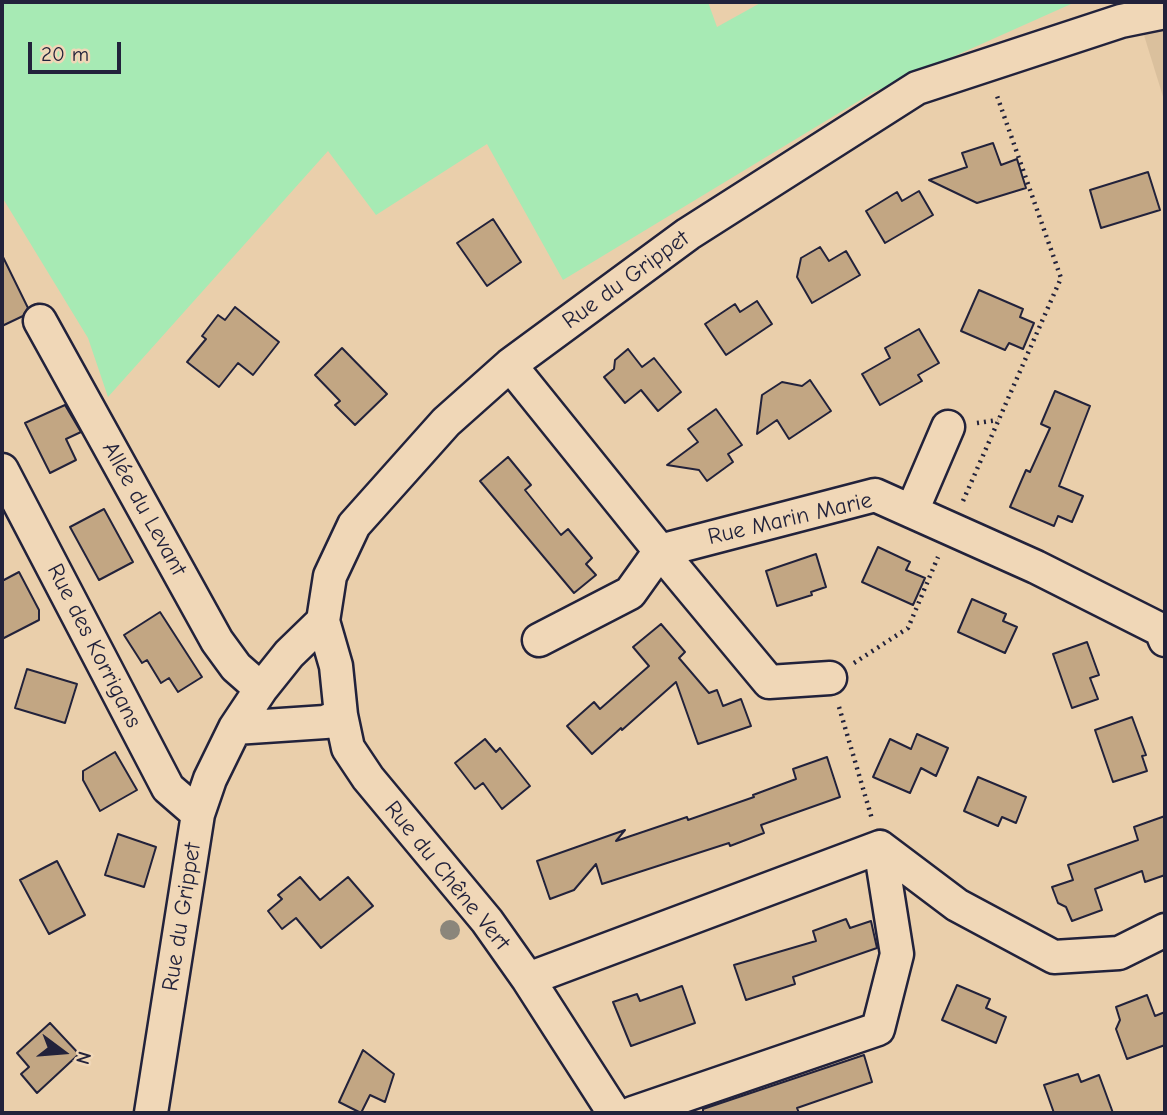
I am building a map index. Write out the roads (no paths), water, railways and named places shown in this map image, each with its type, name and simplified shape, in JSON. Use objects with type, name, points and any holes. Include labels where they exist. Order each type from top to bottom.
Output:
[{"type":"street","name":"Rue du Grippet","points":[[151,1113],[198,814],[210,779],[235,728],[261,689],[289,654],[323,621],[330,576],[354,525],[446,422],[510,365],[688,234],[916,88],[986,66],[1095,15],[1165,12]]},
{"type":"street","name":"Allée du Levant","points":[[40,321],[217,641],[236,667],[261,689]]},
{"type":"street","points":[[510,365],[769,682],[830,678]]},
{"type":"street","points":[[912,511],[948,427]]},
{"type":"street","name":"Rue des Korrigans","points":[[2,470],[168,788],[198,814]]},
{"type":"street","name":"Rue Marin Marie","points":[[660,551],[875,495],[1036,567],[1161,630],[1165,640]]},
{"type":"street","points":[[539,640],[630,593],[660,551]]},
{"type":"street","name":"Rue du Chêne Vert","points":[[323,621],[336,666],[341,715],[348,748],[368,778],[487,921],[528,979],[614,1113]]},
{"type":"street","points":[[235,728],[325,722],[341,715]]},
{"type":"street","points":[[528,979],[880,847]]},
{"type":"street","points":[[880,847],[957,905],[1054,957],[1119,953],[1165,930]]},
{"type":"street","points":[[634,1113],[878,1029],[897,954],[880,847]]}]
